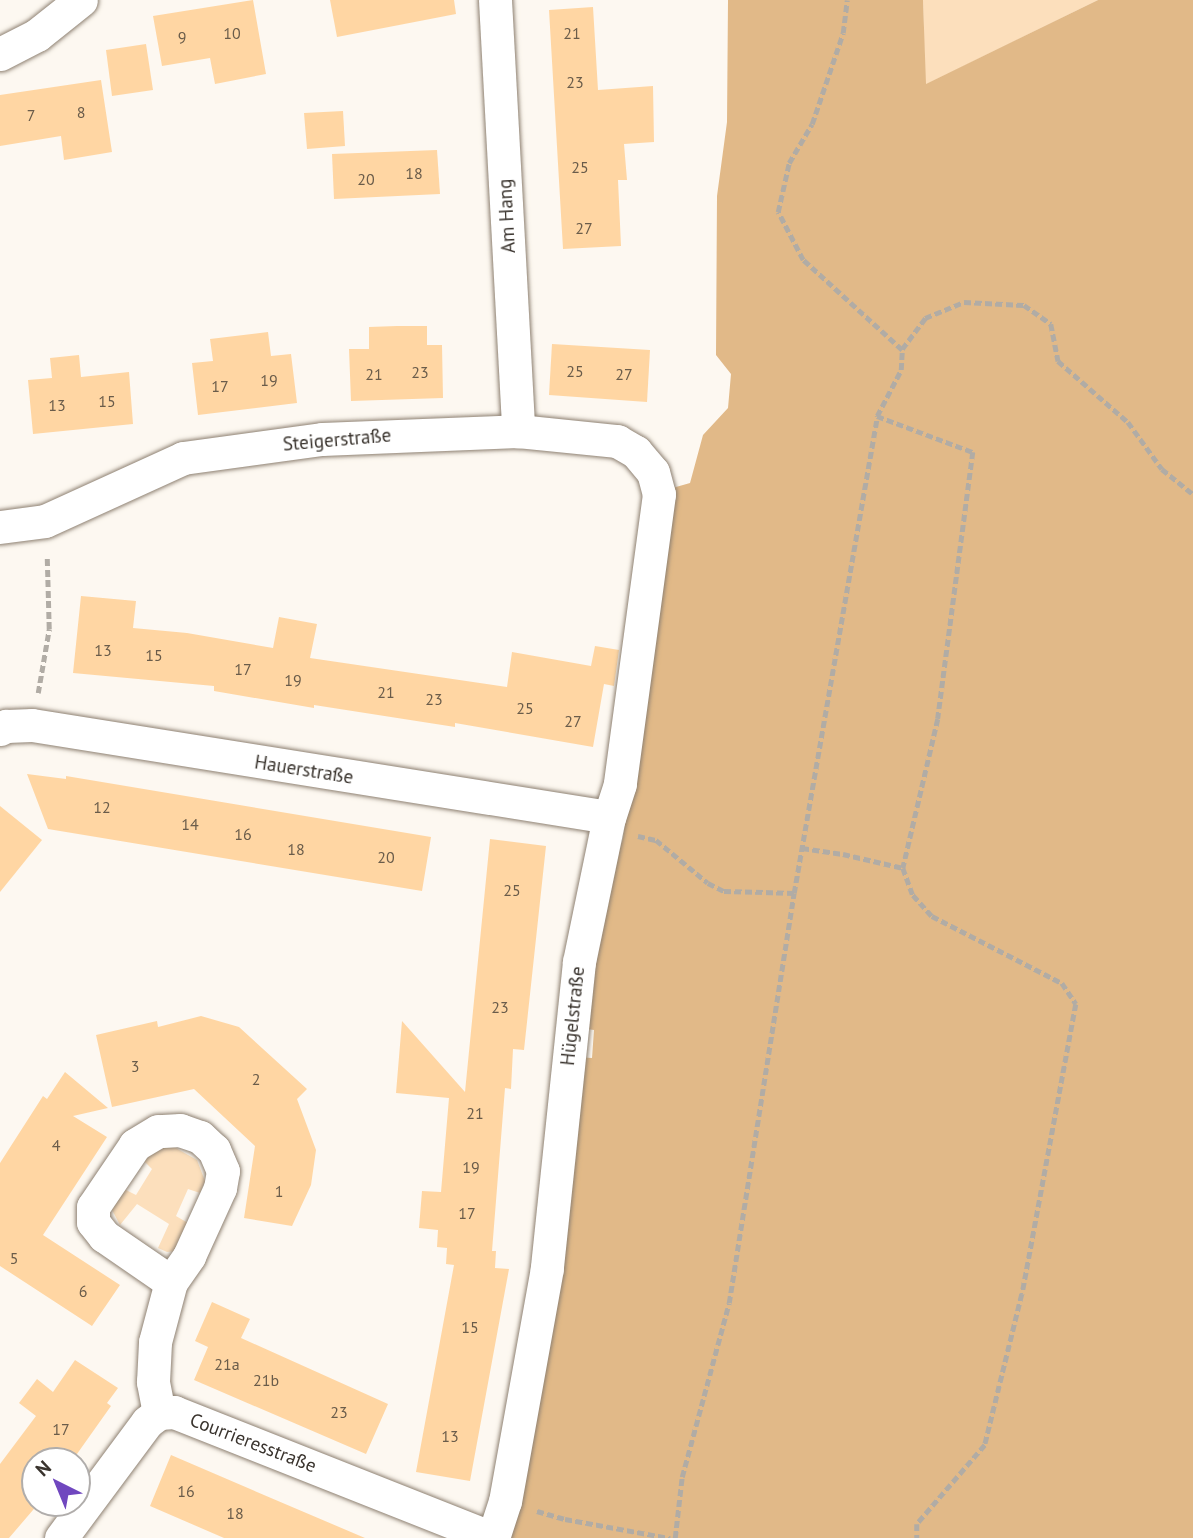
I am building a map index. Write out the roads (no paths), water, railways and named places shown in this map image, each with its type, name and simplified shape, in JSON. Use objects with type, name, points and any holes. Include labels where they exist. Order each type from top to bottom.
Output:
[{"type":"street","points":[[0,54],[37,35],[81,0]]},
{"type":"street","name":"Am Hang","points":[[495,0],[518,431]]},
{"type":"street","name":"Steigerstraße","points":[[0,527],[45,521],[183,458],[322,439],[518,431],[617,441],[636,452],[653,472],[659,494]]},
{"type":"street","name":"Hügelstraße","points":[[493,1538],[505,1501],[547,1268],[579,962],[607,827],[620,785],[659,494]]},
{"type":"street","name":"Hauerstraße","points":[[16,727],[607,827]]},
{"type":"street","points":[[61,1538],[147,1422],[159,1413],[153,1382],[155,1342],[170,1282],[189,1256],[220,1188],[223,1171],[214,1150],[200,1138],[180,1130],[158,1131],[135,1145],[93,1207],[93,1222],[104,1236],[170,1282]]},
{"type":"street","name":"Courrieresstraße","points":[[159,1413],[174,1412],[493,1538]]}]
